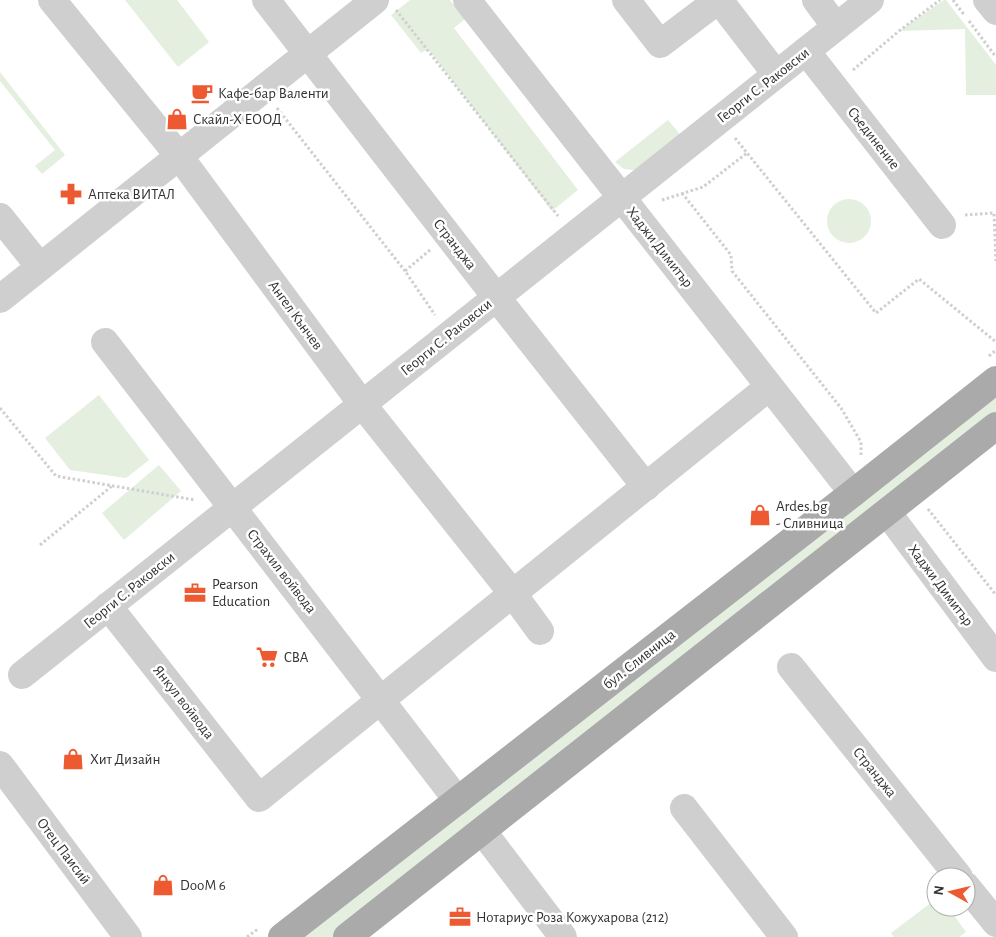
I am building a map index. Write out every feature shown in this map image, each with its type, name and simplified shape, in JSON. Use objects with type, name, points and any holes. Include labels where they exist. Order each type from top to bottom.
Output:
[{"type":"main road","name":"бул. Сливница","points":[[282,937],[863,486],[996,380]]},
{"type":"main road","points":[[347,937],[996,426]]},
{"type":"street","name":"Ангел Кънчев","points":[[52,0],[179,156],[362,404],[540,630]]},
{"type":"street","name":"Странджа","points":[[266,0],[646,487]]},
{"type":"street","name":"Хаджи Димитър","points":[[467,0],[769,387],[863,486]]},
{"type":"street","points":[[626,0],[660,44],[719,0],[776,74]]},
{"type":"street","points":[[816,0],[836,27]]},
{"type":"street","name":"Георги С. Раковски","points":[[22,675],[574,236],[626,204],[720,119],[870,0]]},
{"type":"street","points":[[987,0],[996,11]]},
{"type":"street","points":[[0,299],[308,54],[385,4]]},
{"type":"street","name":"Съединение","points":[[806,51],[942,225]]},
{"type":"street","points":[[0,217],[40,267]]},
{"type":"street","name":"Страхил войвода","points":[[106,342],[458,800]]},
{"type":"street","points":[[381,700],[769,387]]},
{"type":"street","name":"Хаджи Димитър","points":[[887,512],[996,658]]},
{"type":"street","name":"Янкул войвода","points":[[108,606],[260,798],[381,700]]},
{"type":"street","name":"Странджа","points":[[791,667],[951,867]]},
{"type":"street","name":"Отец Паисий","points":[[0,765],[128,937]]},
{"type":"street","points":[[684,808],[784,937]]},
{"type":"street","points":[[482,832],[563,937]]},
{"type":"street","points":[[976,898],[996,923]]},
{"type":"path","points":[[833,86],[899,31],[940,0]]},
{"type":"path","points":[[953,0],[996,57]]},
{"type":"path","points":[[385,4],[574,236]]},
{"type":"path","points":[[262,90],[405,271],[439,320]]},
{"type":"path","points":[[720,119],[876,313],[918,278],[996,342]]},
{"type":"path","points":[[626,204],[703,187],[747,153]]},
{"type":"path","points":[[682,193],[731,255],[732,271],[841,408],[861,442],[863,486]]},
{"type":"path","points":[[942,225],[960,215],[994,213],[996,261]]},
{"type":"path","points":[[405,271],[448,235]]},
{"type":"path","points":[[0,408],[56,476],[196,500]]},
{"type":"path","points":[[40,545],[113,486]]},
{"type":"path","points":[[922,502],[996,595]]},
{"type":"green space","points":[[125,0],[177,0],[209,42],[178,67]]},
{"type":"green space","points":[[410,0],[450,0],[465,19],[454,28],[578,190],[552,211],[428,49],[421,53],[391,15]]},
{"type":"green space","points":[[946,0],[996,65],[996,95],[966,95],[965,29],[899,31]]},
{"type":"green space","points":[[0,72],[65,155],[42,174],[35,166],[55,150],[0,81]]},
{"type":"green space","points":[[668,120],[683,138],[642,171],[624,169],[615,162]]},
{"type":"green space","points":[[853,199],[865,205],[870,212],[870,230],[865,237],[858,242],[845,243],[837,240],[830,233],[827,217],[830,209],[837,202]]},
{"type":"green space","points":[[996,378],[996,425],[344,937],[282,937]]},
{"type":"green space","points":[[99,395],[149,460],[126,478],[70,470],[45,438]]},
{"type":"green space","points":[[159,465],[181,491],[124,540],[102,513]]},
{"type":"green space","points":[[926,907],[926,917],[955,917],[966,932],[959,937],[894,937],[891,933]]},
{"type":"place","name":"Кафе-бар Валенти","points":[[202,93]]},
{"type":"place","name":"Скайл-Х ЕООД","points":[[177,119]]},
{"type":"place","name":"Аптека ВИТАЛ","points":[[71,194]]},
{"type":"place","name":"Ardes.bg - Сливница","points":[[760,515]]},
{"type":"place","name":"Pearson Education","points":[[195,593]]},
{"type":"place","name":"CBA","points":[[267,657]]},
{"type":"place","name":"Хит Дизайн","points":[[73,759]]},
{"type":"place","name":"DooM 6","points":[[163,885]]},
{"type":"place","name":"Нотариус Роза Кожухарова (212)","points":[[460,917]]}]
